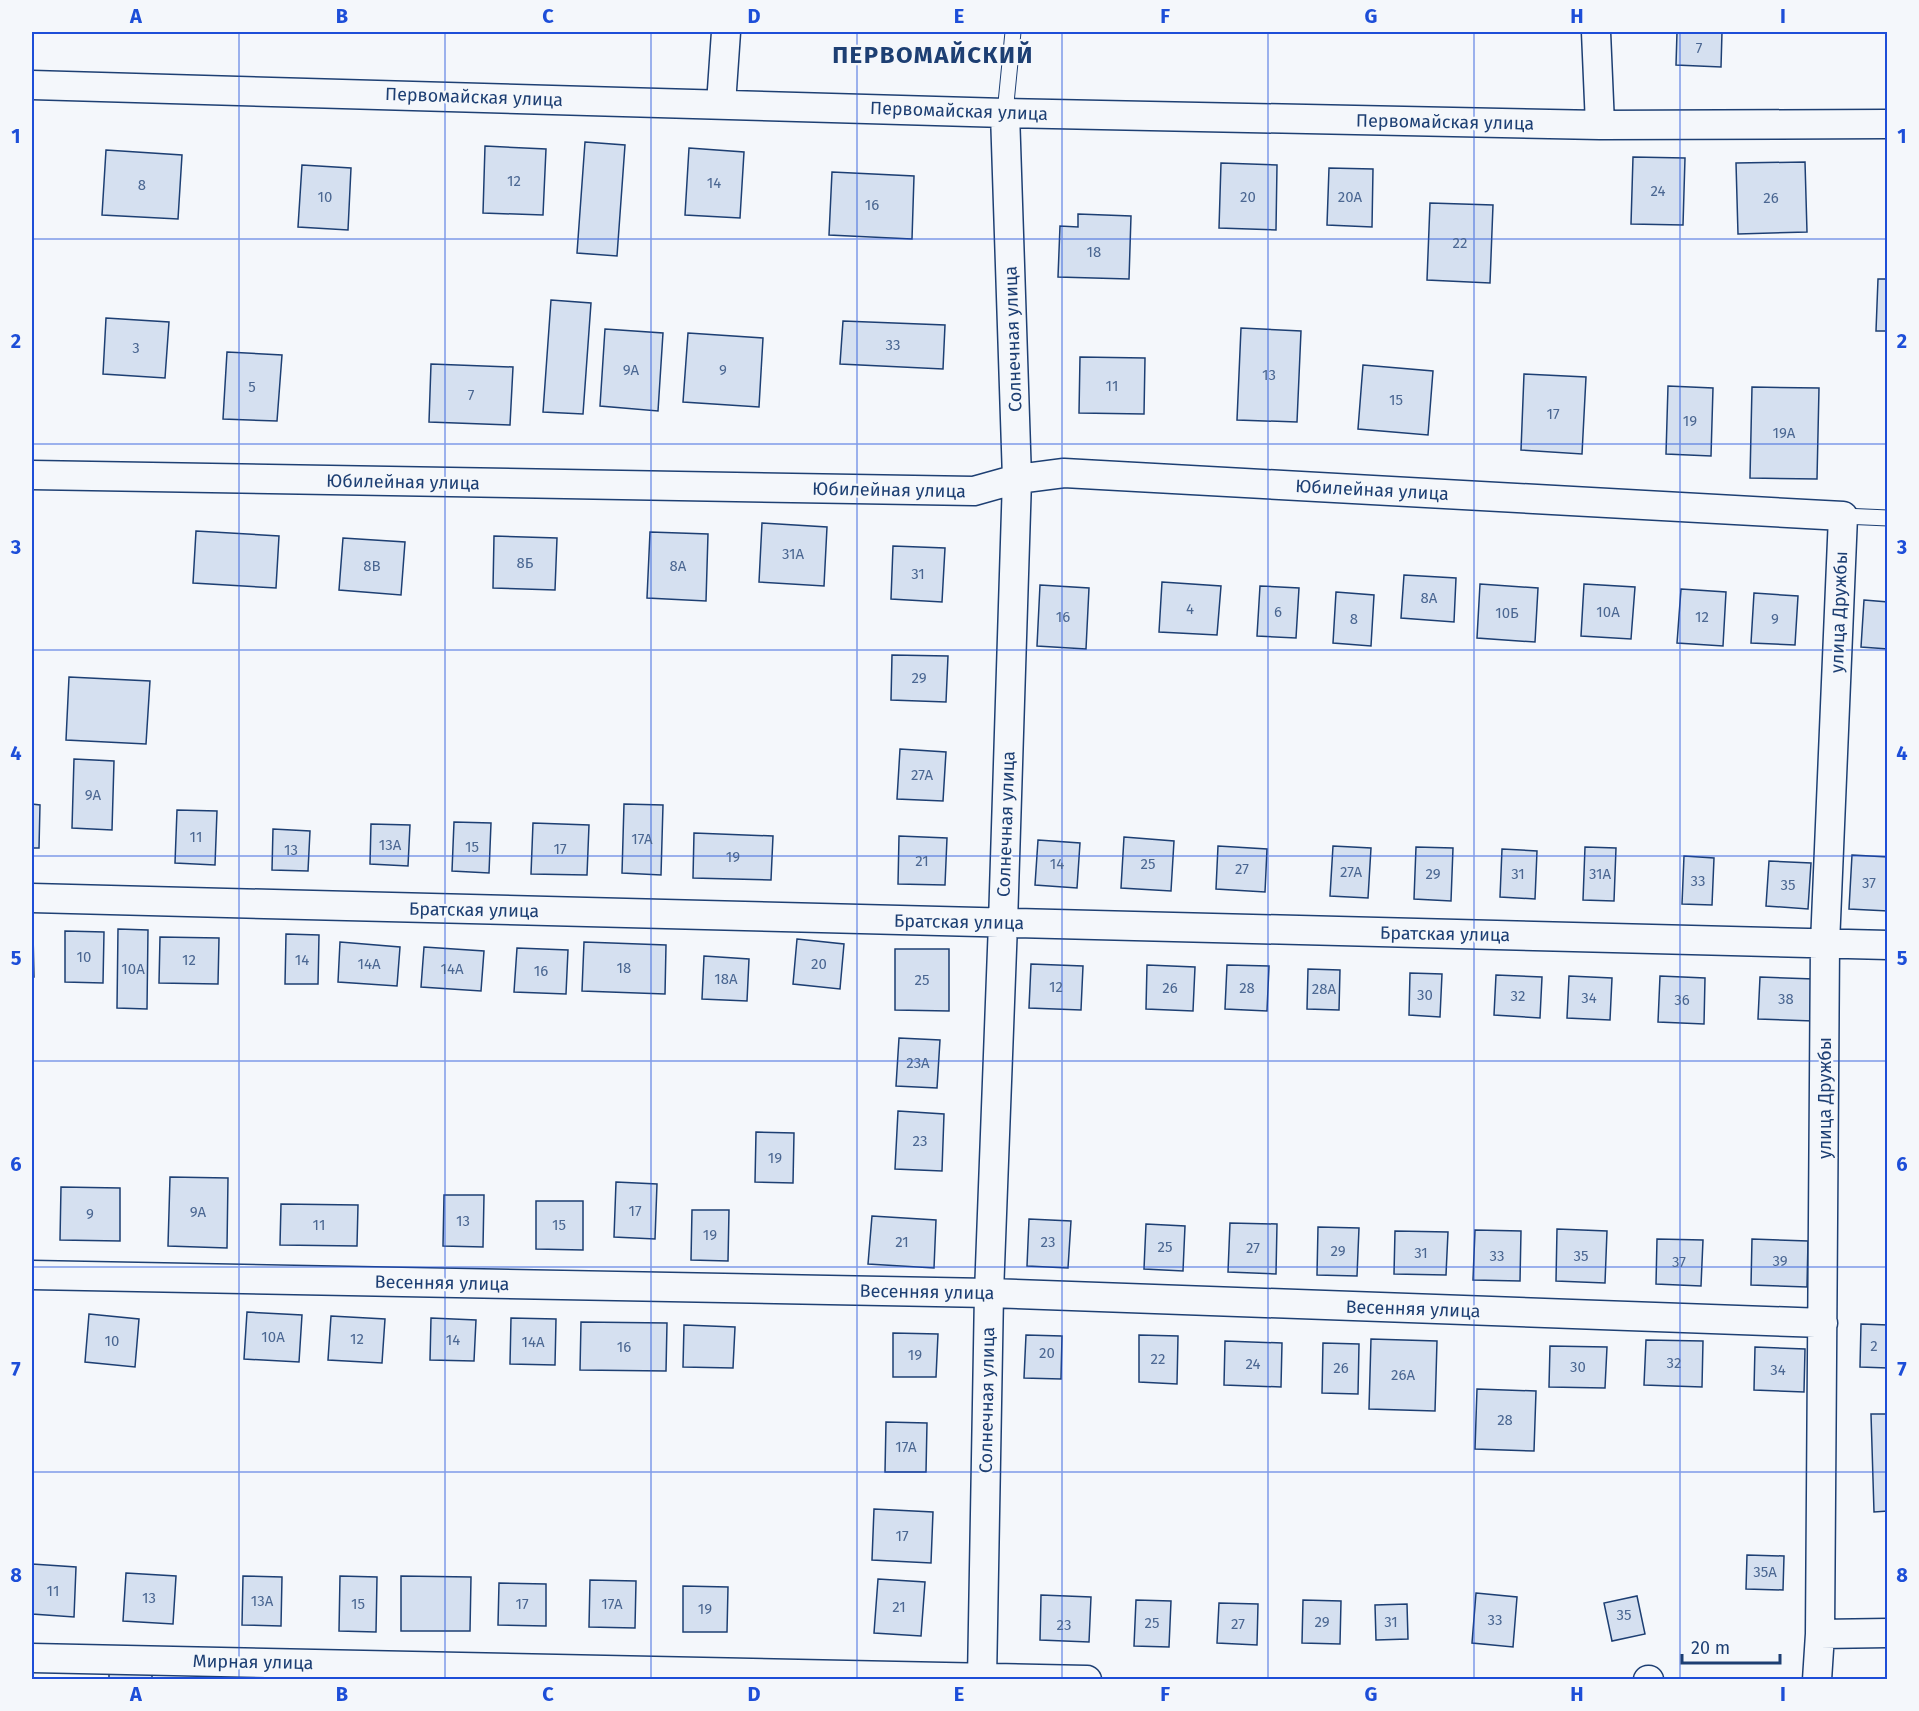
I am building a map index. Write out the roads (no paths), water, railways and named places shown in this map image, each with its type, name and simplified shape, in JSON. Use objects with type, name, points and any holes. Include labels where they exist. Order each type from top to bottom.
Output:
[{"type":"street","points":[[721,104],[726,32]]},
{"type":"street","points":[[1596,32],[1600,125]]},
{"type":"street","name":"Первомайская улица","points":[[32,85],[1005,113],[1600,125],[1887,124]]},
{"type":"street","name":"Солнечная улица","points":[[982,1678],[989,1293],[1017,479],[1005,113]]},
{"type":"street","name":"Юбилейная улица","points":[[32,475],[974,491],[1017,479],[1064,473],[1843,516]]},
{"type":"street","name":"улица Дружбы","points":[[1817,1680],[1820,1634],[1826,944],[1843,516]]},
{"type":"street","name":"Братская улица","points":[[32,898],[1887,945]]},
{"type":"street","name":"Весенняя улица","points":[[32,1275],[989,1293],[1823,1323]]},
{"type":"street","points":[[1820,1634],[1887,1633]]},
{"type":"street","name":"Мирная улица","points":[[32,1658],[1087,1680]]},
{"type":"lane","points":[[1005,113],[1013,32]]},
{"type":"lane","name":"Юбилейная улица","points":[[1843,516],[1887,518]]},
{"type":"district","name":"ПЕРВОМАЙСКИЙ","points":[[933,55]]}]
